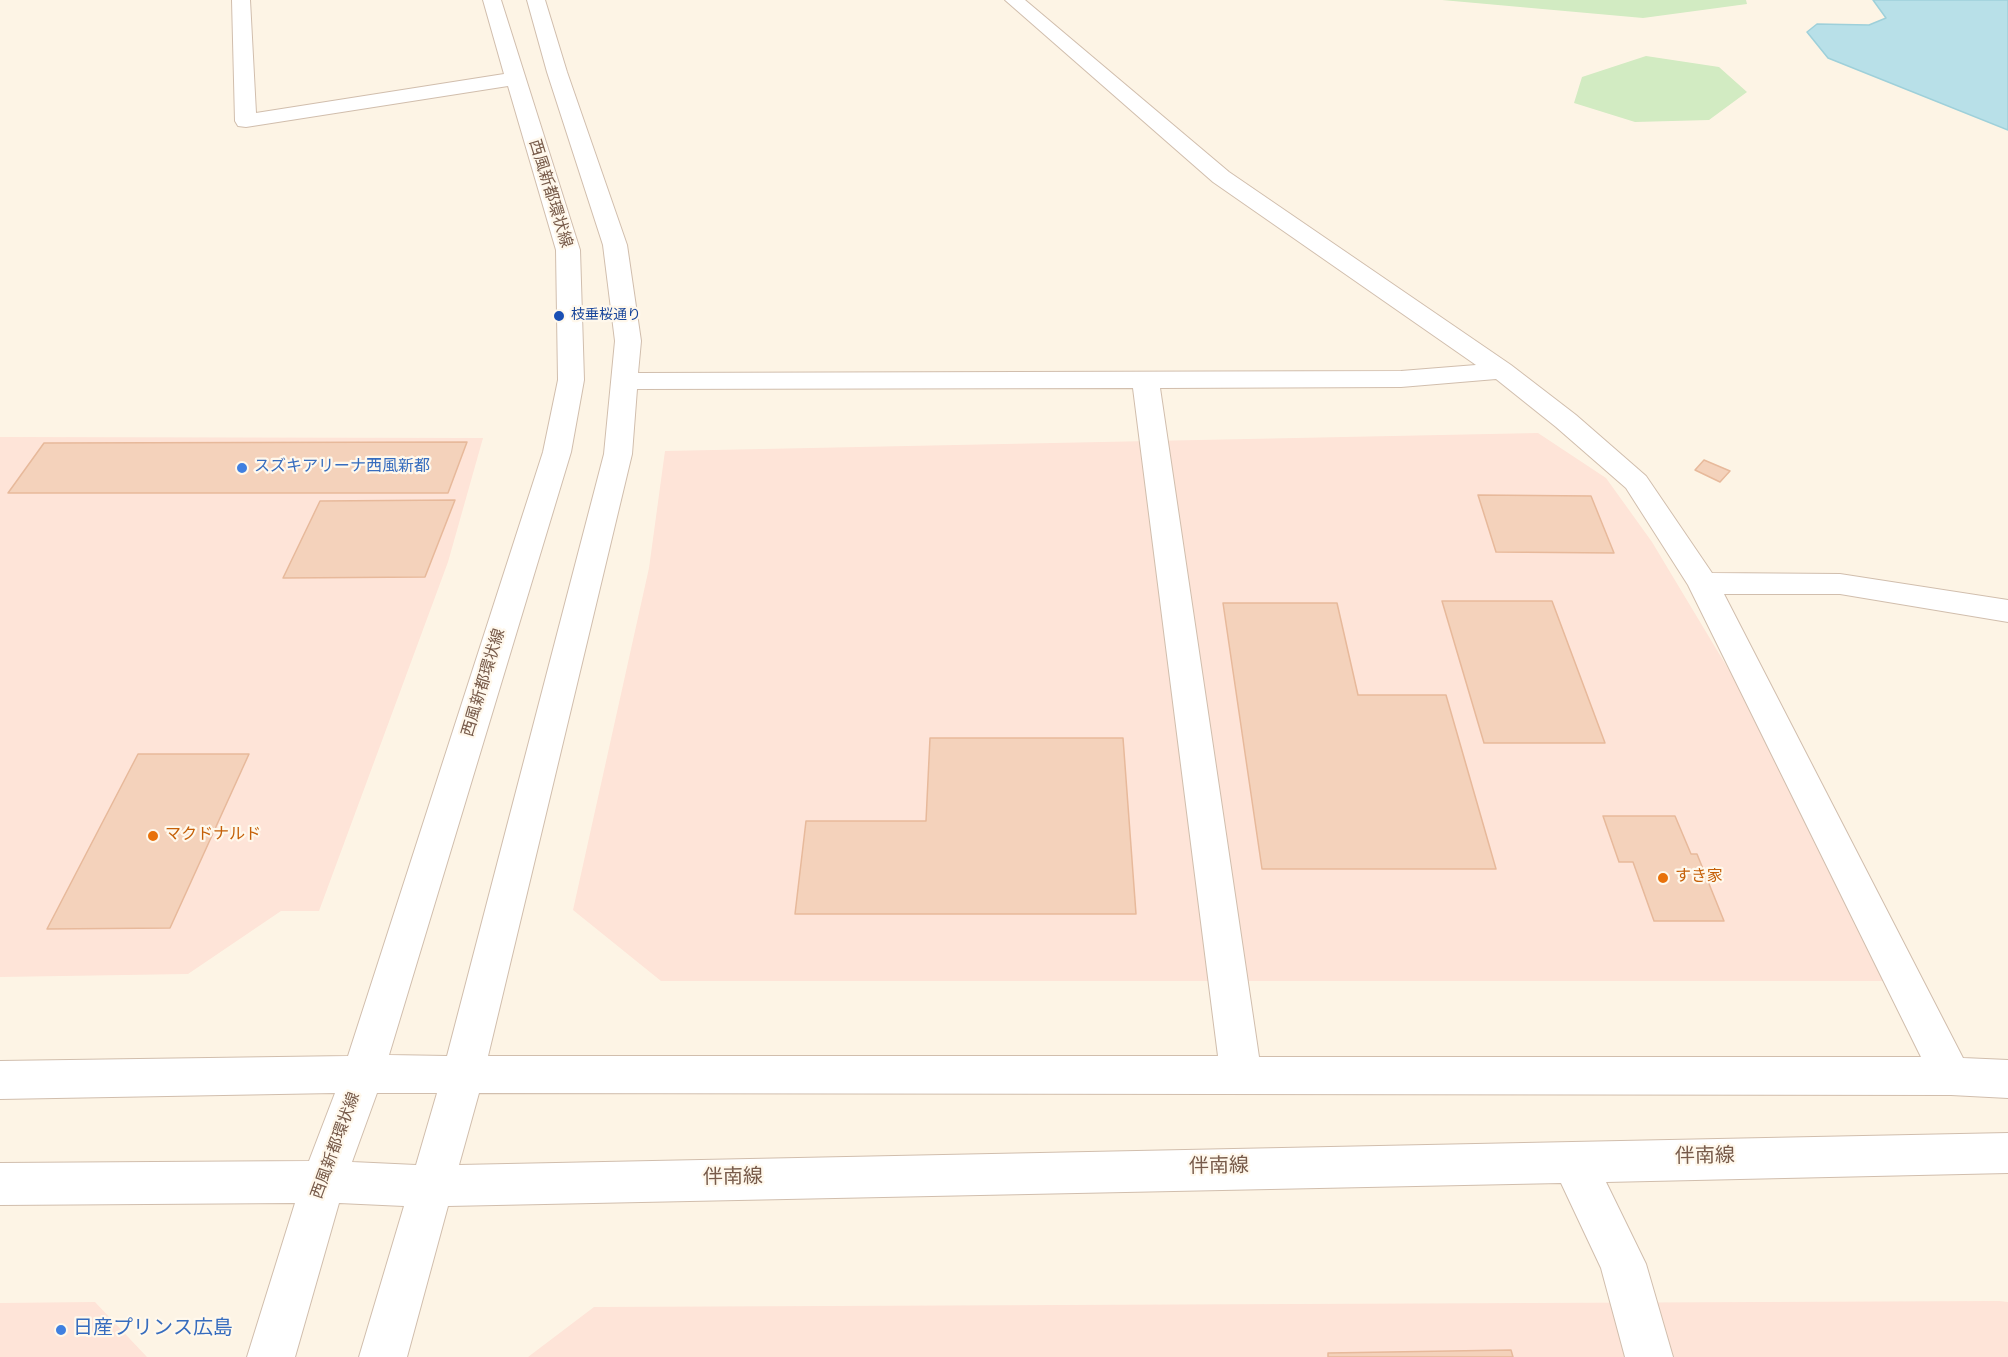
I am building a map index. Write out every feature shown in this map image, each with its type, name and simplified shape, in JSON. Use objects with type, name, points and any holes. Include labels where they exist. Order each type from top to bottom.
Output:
[{"type":"street","points":[[241,0],[246,121],[514,79]]},
{"type":"street","name":"西風新都環状線","points":[[271,1357],[323,1182],[363,1074],[557,452],[571,380],[568,250],[514,79],[492,0]]},
{"type":"street","points":[[383,1357],[463,1075],[618,453],[628,341],[615,245],[557,72],[536,0]]},
{"type":"street","points":[[1014,0],[1221,177],[1502,371],[1566,421],[1636,483],[1703,583],[1951,1076]]},
{"type":"street","points":[[624,381],[1401,379],[1502,371]]},
{"type":"street","points":[[1145,379],[1241,1075]]},
{"type":"street","points":[[1703,583],[1840,584],[2008,611]]},
{"type":"street","points":[[0,1080],[363,1074],[1951,1076],[2008,1079]]},
{"type":"street","name":"伴南線","points":[[0,1184],[323,1182],[430,1186],[2008,1153]]},
{"type":"street","points":[[1573,1161],[1623,1264],[1648,1357]]},
{"type":"shaded area","points":[[1538,433],[1606,478],[1652,542],[1837,850],[1884,981],[661,981],[573,910],[649,568],[665,451]]},
{"type":"shaded area","points":[[0,437],[483,438],[448,562],[319,911],[281,911],[188,974],[0,977]]},
{"type":"shaded area","name":"日産プリンス広島","points":[[95,1302],[147,1357],[0,1357],[0,1303]]},
{"type":"shaded area","points":[[2008,1302],[2008,1357],[528,1357],[594,1307]]},
{"type":"green space","points":[[1442,0],[1746,0],[1747,4],[1643,18]]},
{"type":"green space","points":[[1646,56],[1719,67],[1747,92],[1709,120],[1635,122],[1574,103],[1582,77]]},
{"type":"water","points":[[1873,0],[2008,0],[2008,130],[1828,58],[1807,32],[1817,24],[1869,25],[1886,18]]},
{"type":"building","name":"スズキアリーナ西風新都","points":[[467,442],[448,493],[8,493],[44,443]]},
{"type":"building","points":[[1704,460],[1730,471],[1720,482],[1695,470]]},
{"type":"building","points":[[1478,495],[1591,496],[1614,553],[1496,552]]},
{"type":"building","points":[[455,500],[425,577],[283,578],[320,501]]},
{"type":"building","points":[[1442,601],[1552,601],[1605,743],[1484,743]]},
{"type":"building","points":[[1223,603],[1337,603],[1358,695],[1446,695],[1496,869],[1262,869]]},
{"type":"building","points":[[930,738],[1123,738],[1136,914],[795,914],[806,821],[926,821]]},
{"type":"building","points":[[138,754],[249,754],[170,928],[47,929]]},
{"type":"building","points":[[1603,816],[1675,816],[1691,854],[1697,854],[1724,921],[1654,921],[1633,862],[1619,862]]},
{"type":"building","points":[[1511,1350],[1513,1357],[1328,1357],[1328,1353]]},
{"type":"place","name":"枝垂桜通り","points":[[559,316]]},
{"type":"place","name":"スズキアリーナ西風新都","points":[[242,468]]},
{"type":"place","name":"マクドナルド","points":[[153,836]]},
{"type":"place","name":"すき家","points":[[1663,878]]},
{"type":"place","name":"日産プリンス広島","points":[[61,1330]]}]
